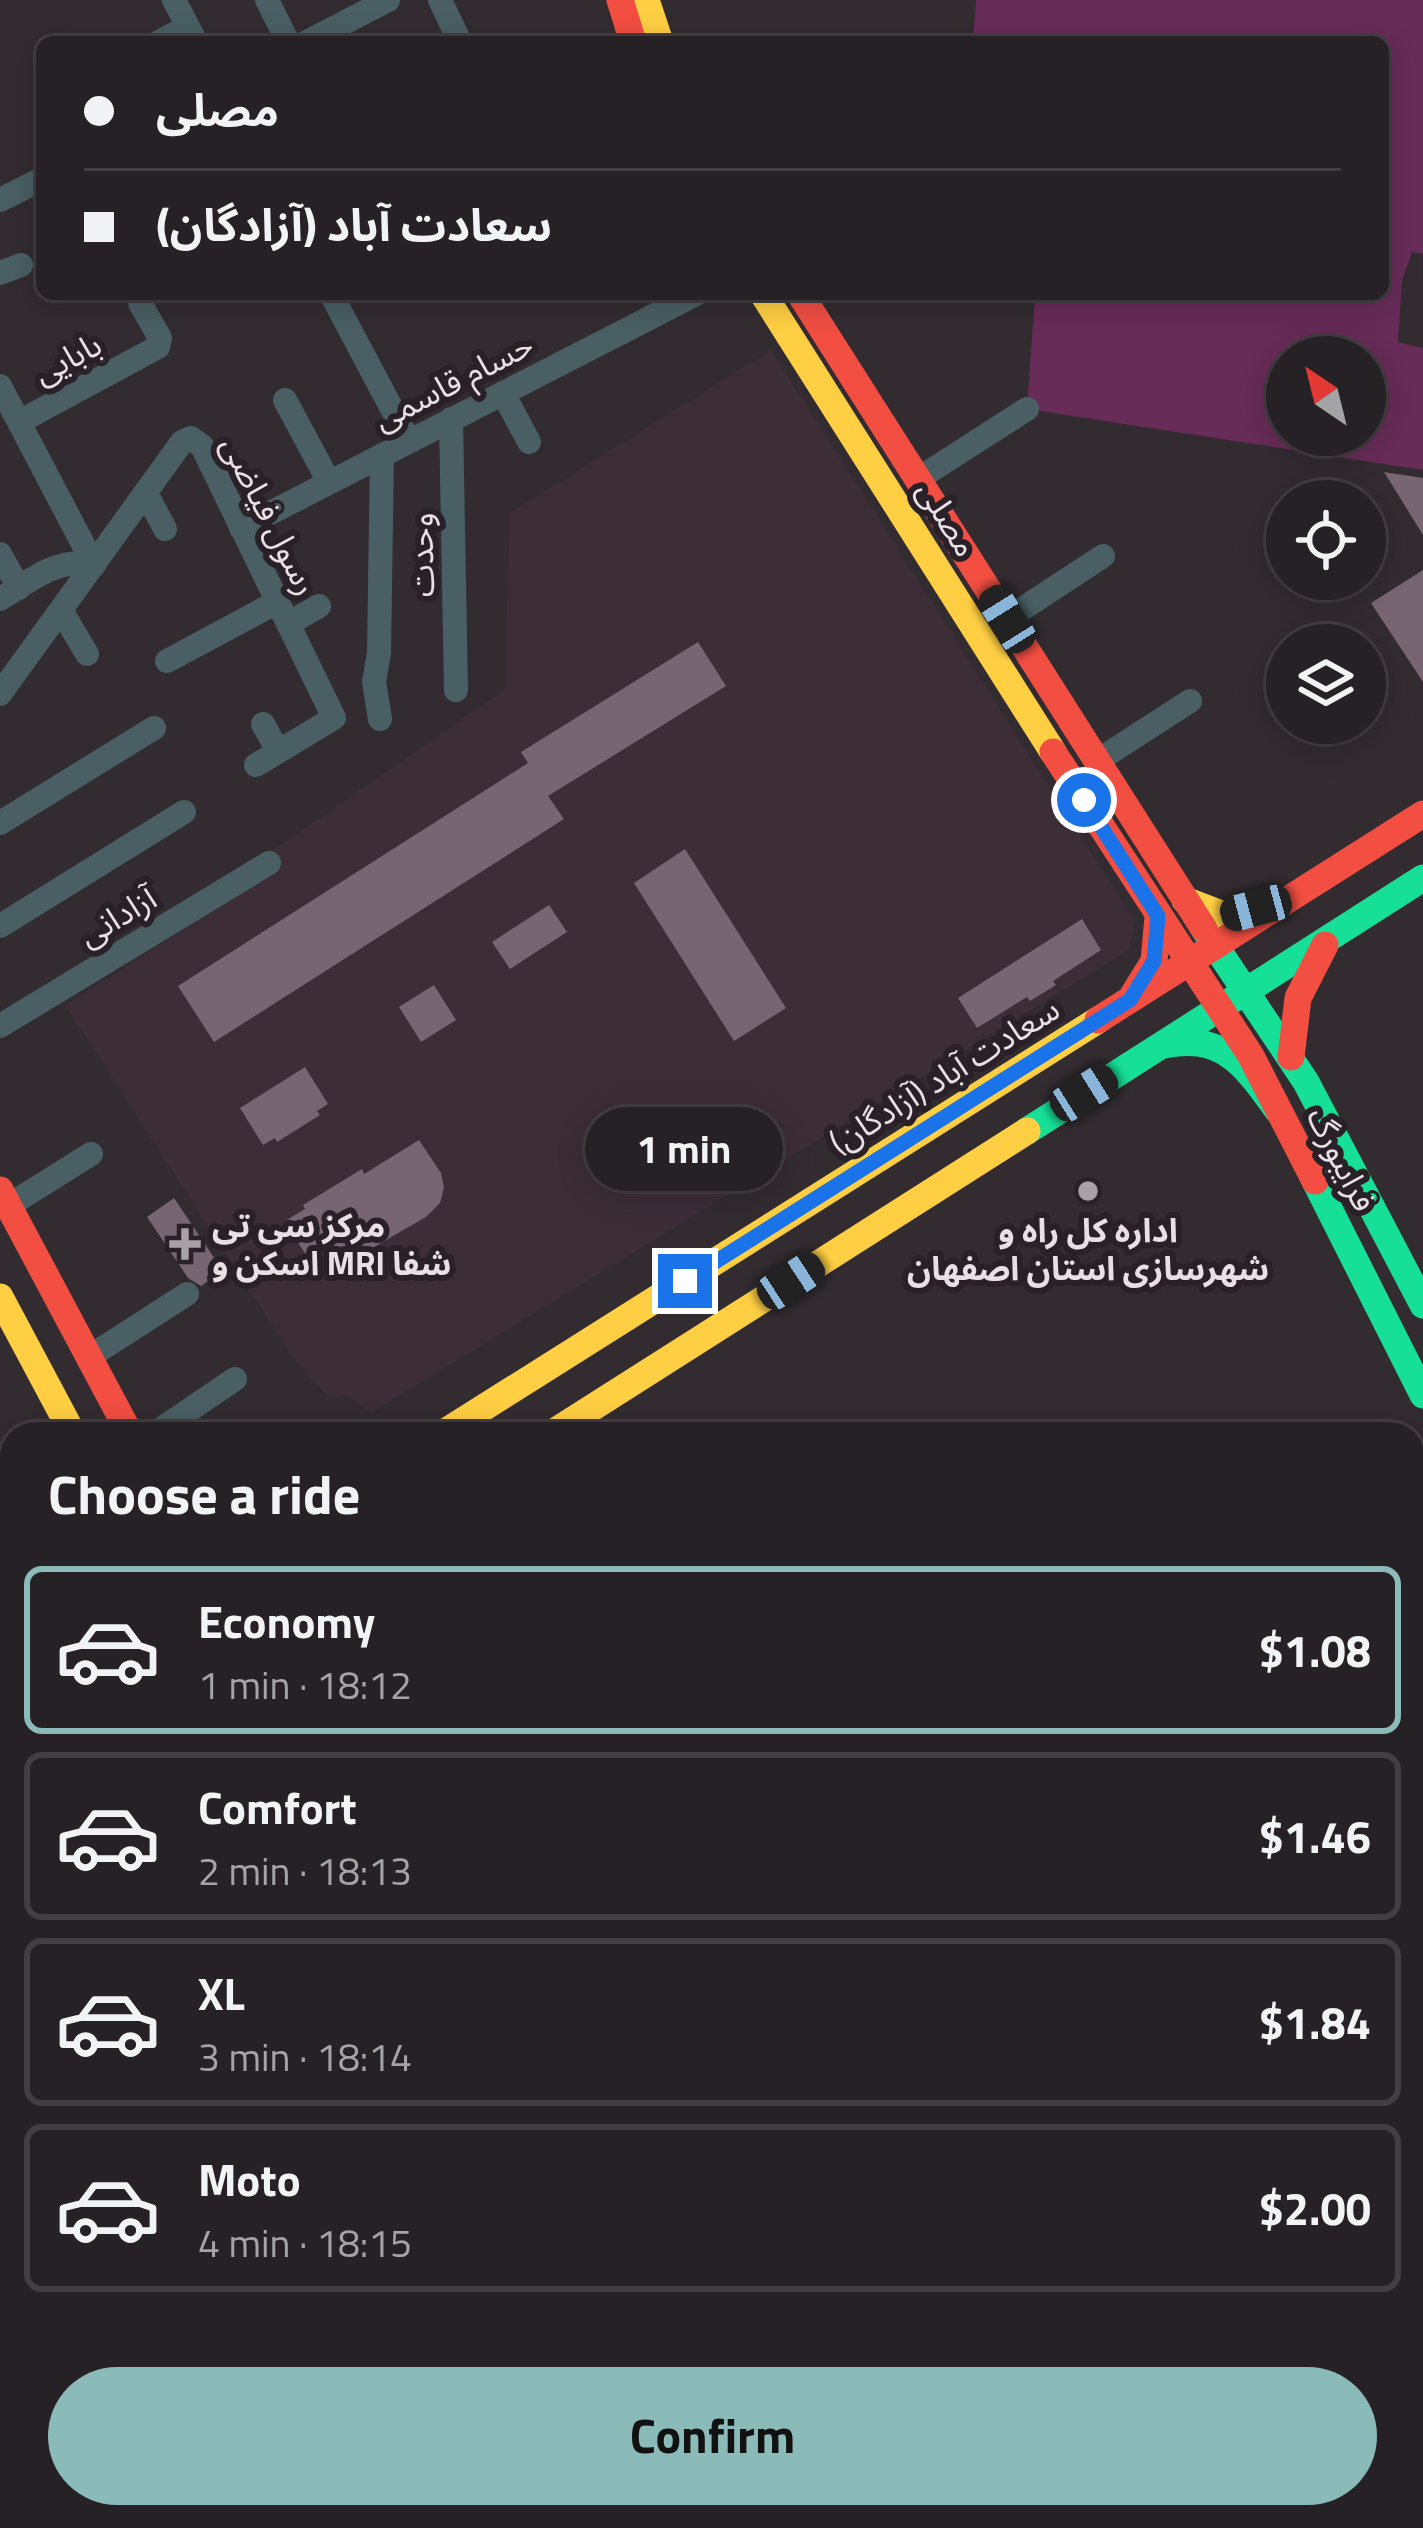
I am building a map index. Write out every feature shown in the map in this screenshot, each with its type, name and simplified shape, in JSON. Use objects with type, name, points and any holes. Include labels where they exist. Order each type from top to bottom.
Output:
[{"type":"main road","points":[[620,0],[629,36]]},
{"type":"main road","points":[[646,0],[658,36]]},
{"type":"main road","name":"مصلی","points":[[767,300],[1188,962]]},
{"type":"main road","name":"مصلی","points":[[804,300],[1214,944]]},
{"type":"main road","points":[[961,607],[988,590]]},
{"type":"main road","name":"سعادت آباد (آزادگان)","points":[[461,1422],[1423,814]]},
{"type":"main road","points":[[570,1422],[1423,878]]},
{"type":"main road","points":[[1185,900],[1227,916],[1286,900]]},
{"type":"main road","points":[[1130,1000],[1154,961],[1158,916]]},
{"type":"main road","points":[[1291,1057],[1290,1027],[1299,986],[1330,937]]},
{"type":"main road","name":"فرایبورگ","points":[[1214,944],[1291,1057],[1423,1305]]},
{"type":"main road","name":"فرایبورگ","points":[[1188,962],[1251,1057],[1423,1395]]},
{"type":"main road","points":[[1155,1048],[1179,1040],[1201,1040],[1230,1053],[1250,1071],[1278,1111]]},
{"type":"main road","points":[[4,1198],[124,1422]]},
{"type":"main road","points":[[0,1297],[67,1422]]},
{"type":"main road","points":[[15,1326],[58,1300]]},
{"type":"street","points":[[174,0],[192,34]]},
{"type":"street","points":[[267,0],[285,36]]},
{"type":"street","points":[[316,36],[351,8],[388,0]]},
{"type":"street","points":[[440,0],[457,36]]},
{"type":"street","points":[[1,198],[36,181]]},
{"type":"street","name":"بابایی","points":[[11,417],[158,346],[160,338],[141,300]]},
{"type":"street","points":[[334,300],[409,440]]},
{"type":"street","name":"حسام قاسمی","points":[[242,528],[684,300]]},
{"type":"street","points":[[0,386],[11,417],[94,566]]},
{"type":"street","points":[[502,393],[529,442]]},
{"type":"street","points":[[286,400],[329,482]]},
{"type":"street","points":[[918,479],[1027,409]]},
{"type":"street","name":"وحدت","points":[[451,419],[456,690]]},
{"type":"street","name":"رسول فیاضی","points":[[0,694],[182,442],[191,438],[202,446],[334,718],[267,758],[263,724]]},
{"type":"street","points":[[380,719],[374,682],[379,653],[382,455]]},
{"type":"street","points":[[146,493],[165,530]]},
{"type":"street","points":[[0,554],[9,593],[53,567],[76,561],[94,566]]},
{"type":"street","points":[[1007,619],[1103,556]]},
{"type":"street","points":[[167,661],[283,613],[319,606]]},
{"type":"street","points":[[61,610],[87,654]]},
{"type":"street","points":[[1097,761],[1190,701]]},
{"type":"street","points":[[0,823],[154,728]]},
{"type":"street","points":[[0,926],[184,812]]},
{"type":"street","name":"آزادانی","points":[[0,1026],[269,862]]},
{"type":"street","points":[[4,1198],[91,1154]]},
{"type":"street","points":[[89,1358],[187,1294]]},
{"type":"street","points":[[172,1422],[236,1378]]},
{"type":"shaded area","points":[[976,0],[1423,0],[1423,254],[1412,252],[1402,281],[1398,342],[1423,348],[1423,470],[1332,456],[1386,456],[1386,336],[1266,336],[1266,446],[1027,409],[1035,300],[1389,300],[1389,36],[973,36]]},
{"type":"shaded area","points":[[771,350],[1135,921],[1129,950],[371,1413],[344,1394],[331,1400],[293,1358],[65,1005],[281,867],[272,851],[504,690],[510,513]]},
{"type":"building","points":[[1384,472],[1423,478],[1423,535]]},
{"type":"building","points":[[1423,570],[1423,682],[1371,603],[1386,600],[1386,593]]},
{"type":"building","points":[[698,642],[726,686],[548,796],[564,819],[214,1042],[178,986],[528,763],[521,752]]},
{"type":"building","points":[[685,849],[786,1008],[734,1041],[634,883]]},
{"type":"building","points":[[549,905],[567,932],[510,969],[492,942]]},
{"type":"building","points":[[1082,919],[1101,950],[1053,981],[1056,985],[977,1028],[958,998]]},
{"type":"building","points":[[434,985],[456,1020],[421,1042],[399,1007]]},
{"type":"building","points":[[305,1067],[328,1104],[317,1111],[320,1115],[277,1142],[275,1138],[263,1145],[240,1108]]},
{"type":"building","points":[[419,1140],[441,1173],[440,1203],[426,1217],[320,1278],[285,1221],[362,1169],[364,1174]]},
{"type":"building","name":"مرکز سی تی اسکن و MRI شفا","points":[[174,1198],[223,1271],[201,1286],[188,1278],[147,1217]]},
{"type":"traffic: fast","points":[[1027,1131],[1423,878]]},
{"type":"traffic: fast","points":[[1204,929],[1306,1082],[1423,1305]]},
{"type":"traffic: fast","points":[[1160,1046],[1200,1043],[1216,1048],[1243,1066],[1278,1111]]},
{"type":"traffic: fast","points":[[1315,1181],[1423,1395]]},
{"type":"traffic: slow","points":[[646,0],[658,36]]},
{"type":"traffic: slow","points":[[767,300],[1053,752]]},
{"type":"traffic: slow","points":[[1185,900],[1227,916],[1263,906]]},
{"type":"traffic: slow","points":[[461,1422],[1098,1020]]},
{"type":"traffic: slow","points":[[570,1422],[1027,1131]]},
{"type":"traffic: slow","points":[[0,1297],[67,1422]]},
{"type":"traffic: jam","points":[[620,0],[631,36]]},
{"type":"traffic: jam","points":[[804,300],[1204,929]]},
{"type":"traffic: jam","points":[[1053,752],[1251,1056],[1315,1181]]},
{"type":"traffic: jam","points":[[1098,1020],[1423,814]]},
{"type":"traffic: jam","points":[[1133,995],[1154,961],[1158,917]]},
{"type":"traffic: jam","points":[[1291,1057],[1298,998],[1325,945]]},
{"type":"traffic: jam","points":[[0,1190],[124,1422]]},
{"type":"place","name":"اداره کل راه و شهرسازی استان اصفهان","points":[[1088,1191]]},
{"type":"place","name":"مرکز سی تی اسکن و MRI شفا","points":[[185,1244]]},
{"type":"route","points":[[685,1281],[1130,1000],[1154,961],[1158,916],[1084,800]]}]
